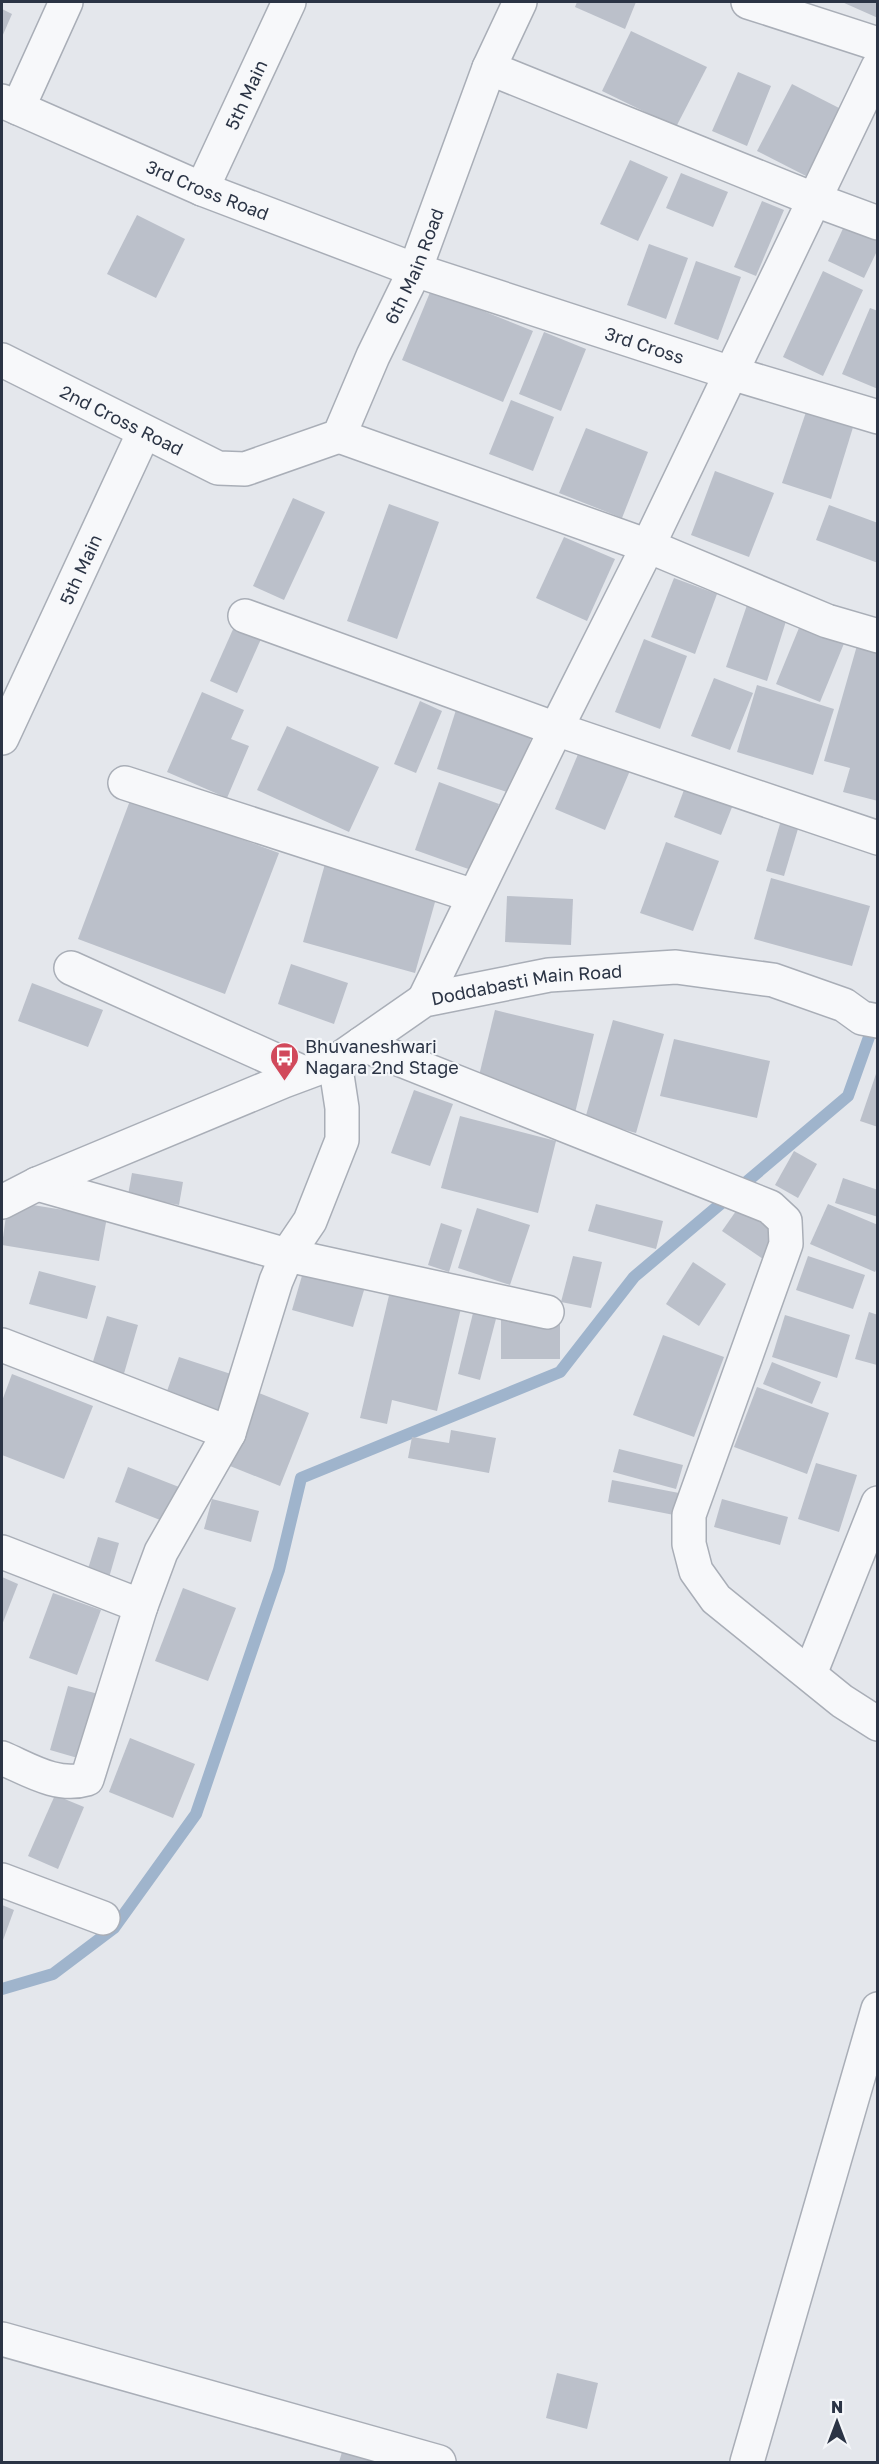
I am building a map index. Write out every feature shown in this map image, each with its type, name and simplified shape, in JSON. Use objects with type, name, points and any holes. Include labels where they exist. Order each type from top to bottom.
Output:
[{"type":"street","points":[[10,105],[66,2]]},
{"type":"street","name":"5th Main","points":[[202,189],[290,2]]},
{"type":"street","name":"6th Main Road","points":[[339,436],[373,356],[415,270],[489,68],[520,2]]},
{"type":"street","points":[[748,2],[878,44]]},
{"type":"street","points":[[489,68],[813,200],[878,223]]},
{"type":"street","points":[[424,1000],[648,546],[878,68]]},
{"type":"street","name":"3rd Cross Road","points":[[10,105],[202,189],[415,270]]},
{"type":"street","name":"3rd Cross","points":[[415,270],[731,373],[878,417]]},
{"type":"street","name":"2nd Cross Road","points":[[2,360],[218,468],[245,469],[339,436]]},
{"type":"street","name":"5th Main","points":[[2,738],[144,432]]},
{"type":"street","points":[[339,436],[648,546],[827,621],[878,636]]},
{"type":"street","points":[[245,616],[556,729],[878,838]]},
{"type":"street","points":[[125,783],[474,897]]},
{"type":"street","name":"Doddabasti Main Road","points":[[2,1202],[37,1184],[348,1053],[424,1000],[549,975],[676,967],[773,980],[844,1005],[862,1018],[878,1021]]},
{"type":"street","points":[[71,968],[304,1073]]},
{"type":"street","points":[[2,1758],[51,1779],[76,1783],[87,1779],[141,1606],[161,1552],[229,1433],[276,1281],[287,1255],[310,1221],[342,1140],[342,1108],[348,1053],[714,1185],[770,1207],[785,1221],[786,1244],[689,1515],[689,1544],[696,1571],[716,1599],[843,1701],[878,1724]]},
{"type":"street","points":[[37,1184],[287,1255],[547,1312]]},
{"type":"street","points":[[2,1345],[229,1433]]},
{"type":"street","points":[[810,1674],[878,1503]]},
{"type":"street","points":[[2,1552],[141,1606]]},
{"type":"street","points":[[2,1880],[103,1918]]},
{"type":"street","points":[[747,2463],[878,2009]]},
{"type":"street","points":[[2,2339],[439,2463]]},
{"type":"building","points":[[577,2],[636,2],[625,29],[575,7]]},
{"type":"building","points":[[842,2],[878,2],[878,18]]},
{"type":"building","points":[[2,9],[12,14],[2,37]]},
{"type":"building","points":[[631,31],[707,67],[676,127],[602,91]]},
{"type":"building","points":[[738,72],[771,86],[747,146],[712,131]]},
{"type":"building","points":[[792,84],[841,109],[806,176],[757,151]]},
{"type":"building","points":[[630,160],[668,177],[638,241],[600,224]]},
{"type":"building","points":[[681,173],[728,192],[713,227],[666,208]]},
{"type":"building","points":[[762,201],[784,210],[756,276],[734,267]]},
{"type":"building","points":[[137,215],[185,239],[156,298],[107,274]]},
{"type":"building","points":[[846,222],[878,235],[878,249],[864,278],[828,261]]},
{"type":"building","points":[[649,244],[688,258],[666,319],[627,305]]},
{"type":"building","points":[[696,261],[741,277],[718,340],[674,324]]},
{"type":"building","points":[[823,271],[863,290],[823,376],[783,357]]},
{"type":"building","points":[[431,290],[533,331],[503,402],[402,360]]},
{"type":"building","points":[[870,308],[878,311],[878,389],[842,374]]},
{"type":"building","points":[[544,332],[586,349],[561,411],[519,394]]},
{"type":"building","points":[[511,400],[554,417],[533,471],[489,454]]},
{"type":"building","points":[[807,409],[854,424],[831,499],[782,483]]},
{"type":"building","points":[[586,428],[648,452],[622,518],[559,493]]},
{"type":"building","points":[[715,471],[774,493],[749,557],[691,535]]},
{"type":"building","points":[[293,498],[325,512],[284,600],[253,586]]},
{"type":"building","points":[[389,504],[439,522],[397,639],[347,621]]},
{"type":"building","points":[[829,505],[878,523],[878,563],[816,540]]},
{"type":"building","points":[[564,537],[615,559],[587,621],[536,598]]},
{"type":"building","points":[[674,578],[717,594],[695,654],[651,637]]},
{"type":"building","points":[[748,602],[788,615],[767,681],[726,667]]},
{"type":"building","points":[[801,623],[845,641],[820,702],[776,684]]},
{"type":"building","points":[[234,627],[261,639],[237,693],[210,681]]},
{"type":"building","points":[[860,635],[878,640],[878,801],[843,792],[850,768],[824,761]]},
{"type":"building","points":[[644,639],[687,656],[660,729],[615,712]]},
{"type":"building","points":[[714,678],[753,693],[730,750],[691,736]]},
{"type":"building","points":[[757,685],[834,709],[813,775],[737,752]]},
{"type":"building","points":[[202,692],[244,710],[231,739],[249,746],[227,798],[167,772]]},
{"type":"building","points":[[420,701],[442,711],[416,773],[394,764]]},
{"type":"building","points":[[456,710],[532,735],[513,794],[437,769]]},
{"type":"building","points":[[287,726],[379,767],[349,832],[257,790]]},
{"type":"building","points":[[584,740],[634,761],[605,830],[555,809]]},
{"type":"building","points":[[688,779],[736,797],[721,835],[674,817]]},
{"type":"building","points":[[439,782],[499,804],[474,871],[415,850]]},
{"type":"building","points":[[131,798],[279,853],[225,994],[78,939]]},
{"type":"building","points":[[782,817],[800,822],[784,876],[766,871]]},
{"type":"building","points":[[666,842],[719,861],[693,931],[640,913]]},
{"type":"building","points":[[325,864],[437,895],[415,973],[303,942]]},
{"type":"building","points":[[771,878],[870,906],[852,966],[754,939]]},
{"type":"building","points":[[507,896],[573,899],[571,945],[505,942]]},
{"type":"building","points":[[291,964],[348,983],[334,1024],[278,1004]]},
{"type":"building","points":[[32,983],[103,1010],[88,1047],[18,1021]]},
{"type":"building","points":[[495,1010],[594,1034],[575,1113],[476,1088]]},
{"type":"building","points":[[613,1020],[664,1034],[636,1133],[585,1119]]},
{"type":"building","points":[[674,1039],[770,1061],[757,1118],[660,1096]]},
{"type":"building","points":[[878,1071],[878,1127],[860,1121]]},
{"type":"building","points":[[414,1090],[453,1104],[430,1166],[391,1153]]},
{"type":"building","points":[[460,1116],[556,1141],[538,1213],[441,1188]]},
{"type":"building","points":[[794,1151],[817,1164],[798,1198],[775,1185]]},
{"type":"building","points":[[132,1173],[183,1182],[179,1205],[128,1195]]},
{"type":"building","points":[[843,1178],[878,1190],[878,1217],[835,1203]]},
{"type":"building","points":[[8,1201],[107,1217],[99,1261],[2,1245]]},
{"type":"building","points":[[743,1201],[784,1229],[763,1259],[722,1231]]},
{"type":"building","points":[[596,1204],[663,1221],[656,1249],[588,1231]]},
{"type":"building","points":[[828,1204],[878,1225],[878,1266],[875,1272],[810,1244]]},
{"type":"building","points":[[477,1208],[530,1225],[510,1285],[458,1268]]},
{"type":"building","points":[[441,1223],[462,1230],[449,1272],[428,1265]]},
{"type":"building","points":[[573,1256],[602,1262],[591,1308],[561,1302]]},
{"type":"building","points":[[808,1256],[865,1275],[853,1309],[796,1290]]},
{"type":"building","points":[[306,1262],[367,1280],[353,1327],[292,1310]]},
{"type":"building","points":[[693,1262],[726,1284],[699,1326],[666,1304]]},
{"type":"building","points":[[39,1271],[96,1286],[87,1319],[29,1304]]},
{"type":"building","points":[[391,1287],[462,1304],[437,1411],[392,1400],[387,1424],[360,1418]]},
{"type":"building","points":[[474,1309],[497,1315],[480,1380],[458,1374]]},
{"type":"building","points":[[869,1312],[878,1315],[877,1365],[855,1359]]},
{"type":"building","points":[[785,1315],[850,1335],[837,1378],[772,1357]]},
{"type":"building","points":[[107,1316],[138,1325],[123,1377],[91,1368]]},
{"type":"building","points":[[501,1320],[560,1320],[560,1359],[501,1359]]},
{"type":"building","points":[[663,1335],[724,1357],[694,1437],[633,1415]]},
{"type":"building","points":[[179,1357],[237,1376],[224,1413],[166,1394]]},
{"type":"building","points":[[772,1362],[821,1382],[812,1404],[763,1384]]},
{"type":"building","points":[[12,1374],[93,1406],[64,1479],[2,1455],[2,1401]]},
{"type":"building","points":[[757,1387],[829,1413],[807,1474],[734,1447]]},
{"type":"building","points":[[259,1393],[309,1413],[280,1486],[230,1466]]},
{"type":"building","points":[[451,1430],[496,1438],[489,1473],[408,1458],[412,1437],[449,1443]]},
{"type":"building","points":[[619,1449],[683,1465],[676,1489],[613,1472]]},
{"type":"building","points":[[816,1463],[857,1475],[839,1532],[798,1519]]},
{"type":"building","points":[[128,1467],[179,1487],[165,1522],[115,1502]]},
{"type":"building","points":[[612,1480],[679,1493],[674,1515],[608,1502]]},
{"type":"building","points":[[212,1499],[259,1511],[251,1542],[204,1529]]},
{"type":"building","points":[[722,1499],[788,1517],[780,1545],[714,1527]]},
{"type":"building","points":[[98,1537],[119,1543],[108,1581],[86,1575]]},
{"type":"building","points":[[2,1577],[18,1584],[2,1625]]},
{"type":"building","points":[[183,1588],[236,1608],[208,1681],[155,1661]]},
{"type":"building","points":[[53,1593],[101,1610],[77,1675],[29,1658]]},
{"type":"building","points":[[68,1686],[106,1696],[88,1761],[50,1750]]},
{"type":"building","points":[[130,1738],[195,1764],[173,1818],[109,1792]]},
{"type":"building","points":[[55,1795],[84,1807],[58,1869],[28,1856]]},
{"type":"building","points":[[2,1905],[14,1910],[2,1943]]},
{"type":"building","points":[[557,2373],[598,2383],[587,2429],[546,2418]]},
{"type":"building","points":[[342,2452],[381,2462],[339,2462]]},
{"type":"waterway","points":[[2,1989],[53,1974],[114,1928],[196,1814],[279,1570],[301,1478],[560,1372],[634,1277],[848,1096],[874,1023]]},
{"type":"place","name":"Bhuvaneshwari Nagara 2nd Stage","points":[[284,1082]]}]
